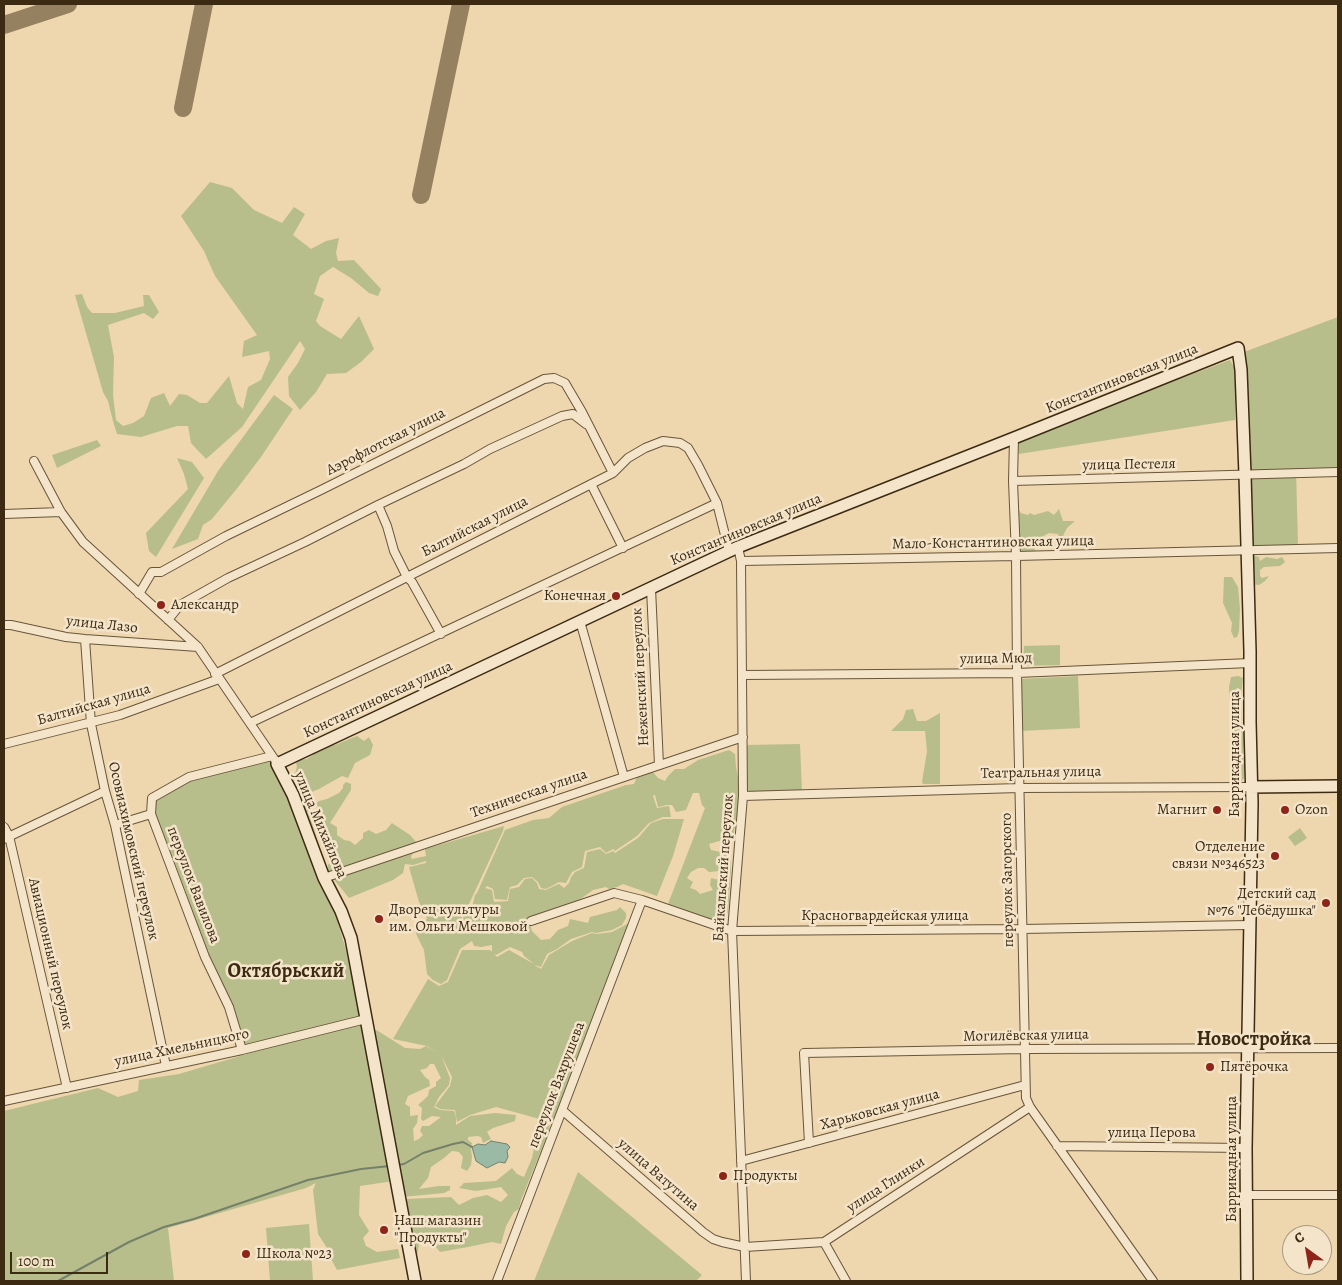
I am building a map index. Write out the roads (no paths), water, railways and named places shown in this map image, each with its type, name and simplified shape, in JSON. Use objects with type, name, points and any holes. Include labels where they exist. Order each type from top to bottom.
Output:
[{"type":"street","name":"Константиновская улица","points":[[151,814],[152,798],[189,777],[275,760],[734,549],[1238,348]]},
{"type":"street","name":"Баррикадная улица","points":[[1238,348],[1245,476],[1250,663],[1251,787],[1246,1148],[1247,1281]]},
{"type":"street","name":"Аэрофлотская улица","points":[[139,594],[152,572],[161,572],[226,536],[544,379],[554,378],[564,383],[613,473]]},
{"type":"street","points":[[168,620],[180,605],[228,578],[464,464],[490,449],[562,416],[573,414],[589,427]]},
{"type":"street","name":"переулок Загорского","points":[[1014,438],[1013,481],[1026,1098],[1030,1108],[1153,1281]]},
{"type":"street","name":"Балтийская улица","points":[[4,744],[120,716],[217,676],[613,473],[628,458],[645,448],[663,441],[680,443],[688,448],[717,503],[734,549]]},
{"type":"street","name":"улица Михайлова","points":[[34,461],[61,512],[83,542],[198,647],[275,760],[293,795],[324,878],[341,911],[351,938],[415,1281]]},
{"type":"street","name":"улица Пестеля","points":[[1013,481],[1338,472]]},
{"type":"street","points":[[591,484],[623,548]]},
{"type":"street","points":[[250,723],[717,503]]},
{"type":"street","points":[[378,505],[387,526],[394,551],[441,634]]},
{"type":"street","points":[[4,514],[61,512]]},
{"type":"street","name":"Мало-Константиновская улица","points":[[741,561],[1338,548]]},
{"type":"street","name":"Байкальский переулок","points":[[734,549],[741,561],[743,796],[732,931],[746,1281]]},
{"type":"street","name":"Неженский переулок","points":[[651,588],[659,765]]},
{"type":"street","points":[[580,621],[624,777]]},
{"type":"street","name":"улица Лазо","points":[[4,625],[29,628],[66,637],[198,647]]},
{"type":"street","name":"Осовиахимовский переулок","points":[[85,639],[91,724],[166,1066]]},
{"type":"street","name":"улица Мюд","points":[[742,675],[1017,673],[1250,663]]},
{"type":"street","name":"Техническая улица","points":[[324,878],[743,737]]},
{"type":"street","name":"Театральная улица","points":[[743,796],[1019,788],[1338,786]]},
{"type":"street","points":[[7,838],[105,792]]},
{"type":"street","points":[[114,825],[151,814]]},
{"type":"street","name":"переулок Вавилова","points":[[151,814],[205,957],[229,1006],[242,1050]]},
{"type":"street","name":"Авиационный переулок","points":[[4,827],[66,1088]]},
{"type":"street","name":"Красногвардейская улица","points":[[531,922],[614,893],[642,900],[732,931],[1249,925]]},
{"type":"street","name":"переулок Вахрушева","points":[[497,1281],[642,900]]},
{"type":"street","name":"улица Хмельницкого","points":[[4,1101],[242,1050],[366,1019]]},
{"type":"street","name":"Могилёвская улица","points":[[809,1143],[804,1053],[1025,1049],[1338,1048]]},
{"type":"street","name":"Харьковская улица","points":[[741,1161],[1025,1085]]},
{"type":"street","name":"улица Глинки","points":[[745,1247],[824,1242],[1030,1108]]},
{"type":"street","name":"улица Ватутина","points":[[562,1110],[703,1232],[713,1239],[745,1247]]},
{"type":"street","name":"улица Перова","points":[[1057,1146],[1246,1148]]},
{"type":"street","points":[[1246,1194],[1338,1195]]},
{"type":"street","points":[[824,1242],[846,1281]]},
{"type":"waterway","points":[[397,1165],[404,1164],[423,1153],[453,1144],[463,1142],[472,1147]]},
{"type":"waterway","points":[[58,1281],[129,1242],[164,1227],[194,1219],[308,1180],[361,1169],[390,1166]]},
{"type":"place","name":"Конечная","points":[[616,596]]},
{"type":"place","name":"Александр","points":[[161,605]]},
{"type":"place","name":"Магнит","points":[[1217,810]]},
{"type":"place","name":"Ozon","points":[[1285,810]]},
{"type":"place","name":"Отделение связи №346523","points":[[1275,856]]},
{"type":"place","name":"Детский сад №76 \"Лебёдушка\"","points":[[1326,903]]},
{"type":"place","name":"Дворец культуры им. Ольги Мешковой","points":[[379,919]]},
{"type":"place","name":"Пятёрочка","points":[[1210,1067]]},
{"type":"place","name":"Продукты","points":[[723,1176]]},
{"type":"place","name":"Наш магазин \"Продукты\"","points":[[384,1230]]},
{"type":"place","name":"Школа №23","points":[[246,1254]]},
{"type":"district","name":"Октябрьский","points":[[286,972]]},
{"type":"district","name":"Новостройка","points":[[1254,1040]]}]
